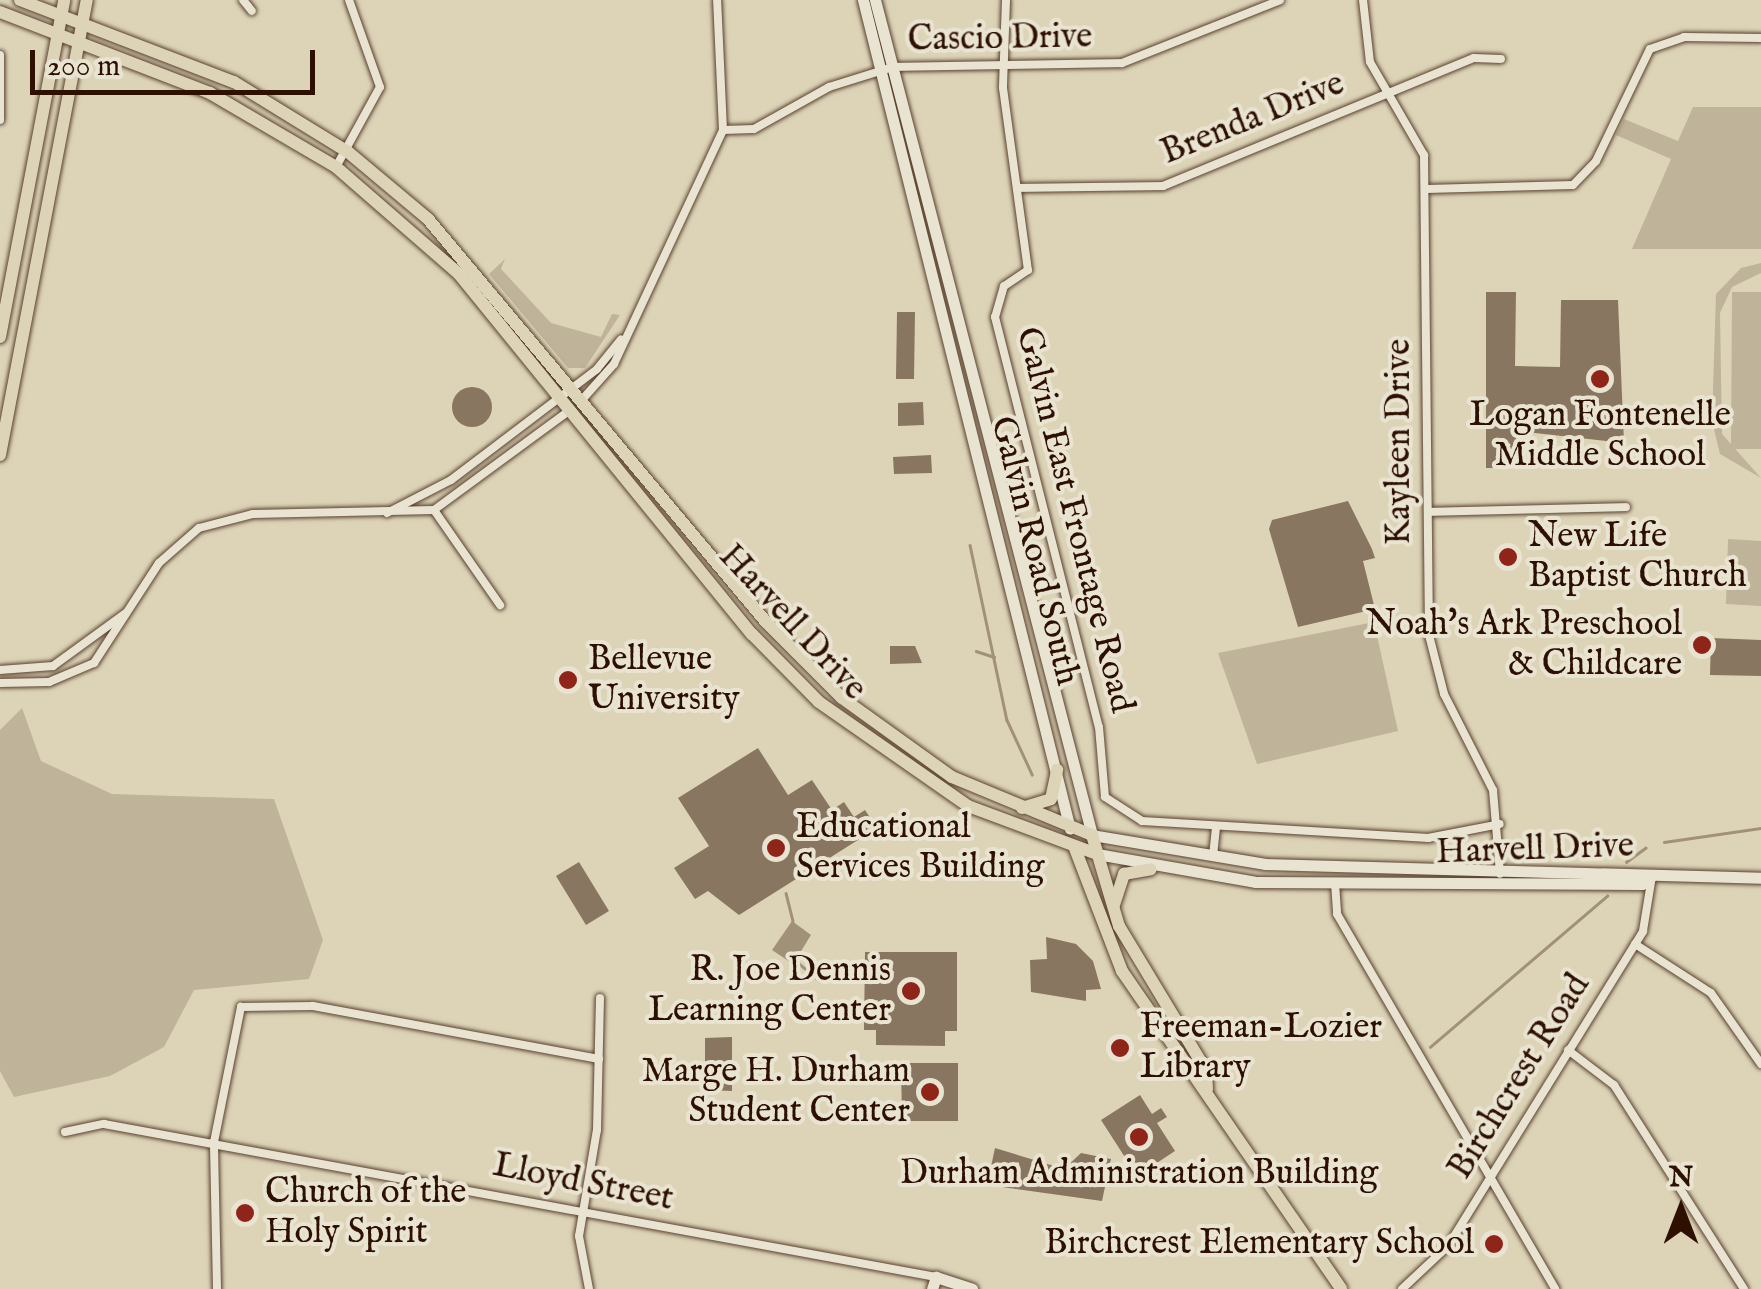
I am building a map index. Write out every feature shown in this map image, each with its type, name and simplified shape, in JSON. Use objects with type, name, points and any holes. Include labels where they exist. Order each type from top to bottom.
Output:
[{"type":"main road","name":"Harvell Drive","points":[[20,0],[62,7],[83,21],[234,82],[348,152],[454,242],[797,656],[885,732],[1010,807],[1092,835],[1213,861],[1500,878]]},
{"type":"main road","points":[[0,455],[87,0]]},
{"type":"main road","name":"Galvin Road South","points":[[863,0],[887,68],[1114,913],[1206,1070],[1207,1089]]},
{"type":"main road","name":"Galvin Road South","points":[[876,0],[887,68],[1075,850],[1112,954],[1342,1289]]},
{"type":"main road","points":[[0,337],[62,7]]},
{"type":"main road","name":"Harvell Drive","points":[[0,12],[80,38],[210,93],[336,168],[440,254],[819,702],[968,806],[1075,850],[1151,869],[1335,883],[1652,876],[1761,878]]},
{"type":"main road","points":[[1010,807],[1046,803],[1057,770]]},
{"type":"main road","points":[[1114,913],[1118,880],[1151,869]]},
{"type":"main road","name":"Lloyd Street","points":[[934,1283],[972,1289]]},
{"type":"street","points":[[242,0],[252,11]]},
{"type":"street","points":[[336,168],[375,110],[380,80],[350,0]]},
{"type":"street","points":[[0,683],[79,671],[107,652],[129,610],[170,551],[211,523],[258,514],[378,516],[434,510],[585,398],[614,364],[621,339],[723,130],[717,0]]},
{"type":"street","points":[[1006,0],[1001,66],[1017,188]]},
{"type":"street","name":"Cascio Drive","points":[[723,130],[754,128],[887,68],[1122,63],[1264,3],[1280,0]]},
{"type":"street","name":"Kayleen Drive","points":[[1364,0],[1368,54],[1388,94],[1420,142],[1427,189],[1428,512],[1434,664],[1489,776],[1500,824],[1500,878]]},
{"type":"street","points":[[1427,189],[1574,185],[1596,161],[1650,49],[1684,37],[1761,38]]},
{"type":"street","points":[[0,56],[0,120]]},
{"type":"street","name":"Brenda Drive","points":[[1017,188],[1163,186],[1474,58],[1501,59]]},
{"type":"street","name":"Galvin East Frontage Road","points":[[1017,188],[1028,270],[1004,286],[995,317],[1099,727],[1105,797],[1131,819],[1216,826],[1428,838],[1500,824]]},
{"type":"street","points":[[378,516],[451,480],[573,384],[621,339]]},
{"type":"street","points":[[1428,512],[1626,507]]},
{"type":"street","points":[[434,510],[500,606]]},
{"type":"street","points":[[0,670],[54,666],[129,610]]},
{"type":"street","points":[[1213,861],[1216,826]]},
{"type":"street","name":"Birchcrest Road","points":[[1402,1289],[1437,1261],[1635,944],[1652,876]]},
{"type":"street","points":[[1335,883],[1337,914],[1555,1289]]},
{"type":"street","points":[[1635,944],[1711,992],[1761,1064]]},
{"type":"street","points":[[590,1289],[581,1210],[600,1059],[600,998]]},
{"type":"street","points":[[217,1289],[214,1142],[241,1007],[313,1006],[600,1059]]},
{"type":"street","points":[[1568,1050],[1614,1084],[1744,1289]]},
{"type":"street","name":"Lloyd Street","points":[[65,1132],[88,1122],[214,1142],[581,1210],[934,1283]]},
{"type":"shaded area","points":[[1693,107],[1761,107],[1761,249],[1632,249],[1671,159],[1616,135],[1624,119],[1678,141]]},
{"type":"shaded area","points":[[505,259],[501,269],[551,323],[601,337],[612,314],[620,315],[585,368],[568,368],[489,274]]},
{"type":"shaded area","points":[[1761,263],[1761,273],[1732,287],[1720,313],[1722,434],[1761,478],[1720,454],[1712,421],[1716,294],[1741,268]]},
{"type":"shaded area","points":[[1732,292],[1761,292],[1761,449],[1731,449]]},
{"type":"shaded area","points":[[1728,539],[1761,541],[1761,606],[1726,604]]},
{"type":"shaded area","points":[[1374,622],[1398,731],[1257,764],[1218,653]]},
{"type":"shaded area","points":[[22,708],[41,761],[112,794],[274,799],[323,940],[309,979],[194,990],[164,1047],[110,1076],[14,1097],[0,1071],[0,730]]},
{"type":"shaded area","points":[[792,921],[811,935],[793,964],[772,950]]},
{"type":"building","name":"Logan Fontenelle Middle School","points":[[1486,292],[1516,292],[1515,366],[1560,367],[1561,300],[1618,300],[1624,443],[1518,431],[1518,468],[1486,468]]},
{"type":"building","points":[[897,312],[915,312],[914,379],[896,379]]},
{"type":"building","points":[[472,387],[486,393],[492,407],[486,421],[472,427],[458,421],[452,407],[458,393]]},
{"type":"building","points":[[923,402],[924,425],[898,426],[898,403]]},
{"type":"building","points":[[931,455],[932,473],[894,474],[893,457]]},
{"type":"building","points":[[1348,501],[1375,558],[1363,561],[1375,609],[1298,627],[1269,529],[1272,520]]},
{"type":"building","name":"Noah's Ark Preschool & Childcare","points":[[1711,638],[1761,640],[1761,676],[1710,675]]},
{"type":"building","points":[[890,646],[915,646],[922,663],[890,664]]},
{"type":"building","name":"Educational Services Building","points":[[758,748],[788,795],[812,780],[832,810],[844,802],[854,817],[865,810],[877,828],[739,915],[708,891],[695,899],[674,868],[709,846],[678,798]]},
{"type":"building","points":[[579,862],[609,911],[586,925],[556,876]]},
{"type":"building","points":[[1046,937],[1076,944],[1093,961],[1101,989],[1086,990],[1086,1001],[1031,992],[1030,960],[1047,959]]},
{"type":"building","name":"R. Joe Dennis Learning Center","points":[[865,952],[957,952],[957,1031],[945,1031],[945,1046],[876,1045],[876,1030],[864,1030]]},
{"type":"building","points":[[732,1037],[732,1091],[705,1090],[705,1038]]},
{"type":"building","name":"Marge H. Durham Student Center","points":[[901,1063],[958,1063],[958,1121],[902,1121]]},
{"type":"building","name":"Durham Administration Building","points":[[1140,1095],[1152,1114],[1161,1108],[1167,1117],[1157,1123],[1175,1151],[1137,1176],[1101,1120]]},
{"type":"building","points":[[995,1148],[1064,1169],[1081,1153],[1111,1159],[1102,1201],[987,1185]]},
{"type":"waterway","points":[[970,545],[1007,720],[1032,774]]},
{"type":"waterway","points":[[976,651],[994,657]]},
{"type":"waterway","points":[[1664,842],[1761,828]]},
{"type":"waterway","points":[[1626,862],[1645,848]]},
{"type":"waterway","points":[[786,893],[793,921]]},
{"type":"waterway","points":[[1430,1047],[1607,896]]},
{"type":"waterway","points":[[796,961],[820,981]]},
{"type":"place","name":"Logan Fontenelle Middle School","points":[[1600,379]]},
{"type":"place","name":"New Life Baptist Church","points":[[1508,557]]},
{"type":"place","name":"Noah's Ark Preschool & Childcare","points":[[1702,645]]},
{"type":"place","name":"Bellevue University","points":[[568,680]]},
{"type":"place","name":"Educational Services Building","points":[[776,848]]},
{"type":"place","name":"R. Joe Dennis Learning Center","points":[[911,991]]},
{"type":"place","name":"Freeman-Lozier Library","points":[[1120,1048]]},
{"type":"place","name":"Marge H. Durham Student Center","points":[[930,1092]]},
{"type":"place","name":"Durham Administration Building","points":[[1139,1137]]},
{"type":"place","name":"Church of the Holy Spirit","points":[[245,1213]]},
{"type":"place","name":"Birchcrest Elementary School","points":[[1494,1244]]}]
